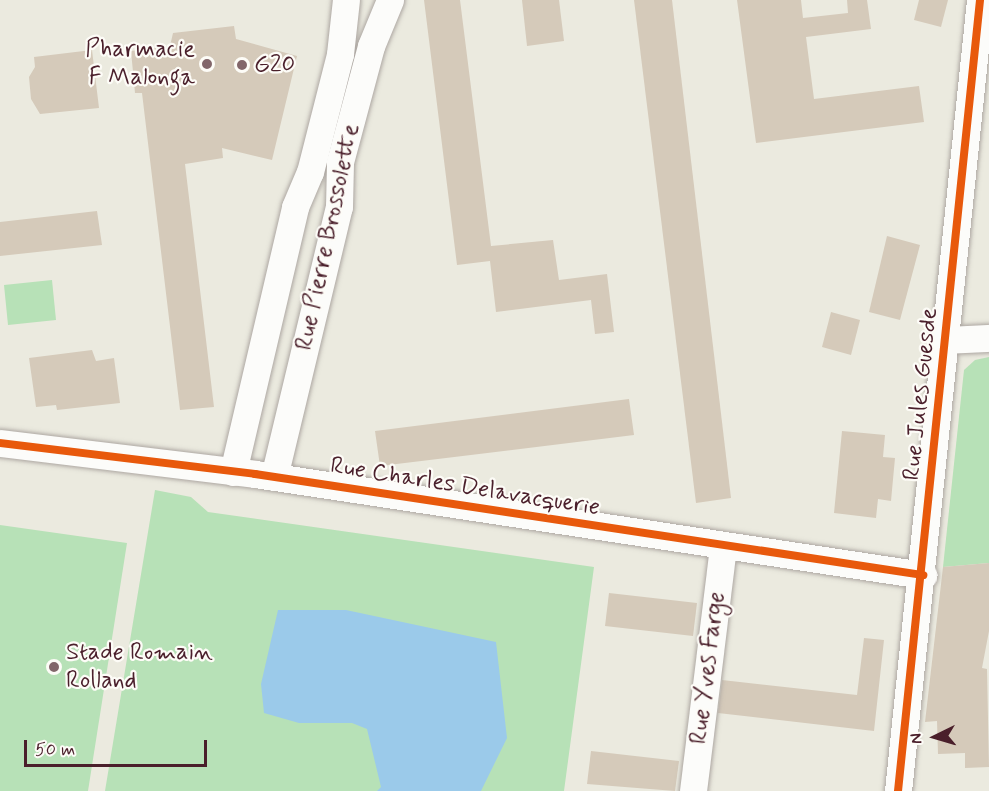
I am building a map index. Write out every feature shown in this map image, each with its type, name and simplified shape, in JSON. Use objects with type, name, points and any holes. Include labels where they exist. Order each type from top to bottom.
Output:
[{"type":"street","name":"Rue Pierre Brossolette","points":[[233,471],[295,207],[310,172],[337,64],[346,0]]},
{"type":"street","name":"Rue Pierre Brossolette","points":[[274,477],[339,207],[340,162],[371,46],[390,0]]},
{"type":"street","name":"Rue Jules Guesde","points":[[898,791],[923,574],[980,0]]},
{"type":"street","points":[[946,340],[989,338]]},
{"type":"street","name":"Rue Charles Delavacquerie","points":[[0,443],[233,471],[723,546],[923,574]]},
{"type":"street","name":"Rue Yves Farge","points":[[693,791],[723,546]]},
{"type":"green space","points":[[52,280],[56,320],[8,325],[4,285]]},
{"type":"green space","points":[[989,357],[989,563],[943,567],[964,370],[975,360]]},
{"type":"green space","points":[[155,490],[191,497],[208,512],[594,567],[564,791],[105,791]]},
{"type":"green space","name":"Stade Romain Rolland","points":[[0,525],[127,543],[88,791],[0,791]]},
{"type":"water","points":[[278,610],[346,610],[496,642],[507,738],[481,791],[377,791],[381,787],[367,729],[352,723],[299,723],[264,713],[261,684]]},
{"type":"building","points":[[424,0],[460,0],[491,246],[553,240],[559,280],[607,274],[614,332],[595,334],[591,300],[496,312],[490,261],[457,265]]},
{"type":"building","points":[[522,0],[559,0],[564,41],[527,46]]},
{"type":"building","points":[[634,0],[672,0],[731,498],[696,503]]},
{"type":"building","points":[[737,0],[801,0],[803,18],[848,13],[847,0],[867,0],[871,29],[806,37],[814,99],[919,86],[924,122],[756,143]]},
{"type":"building","points":[[919,0],[948,0],[941,27],[914,20]]},
{"type":"building","points":[[234,26],[236,39],[297,56],[272,160],[222,148],[223,158],[185,164],[214,407],[180,410],[142,93],[135,93],[131,51],[170,46],[173,33]]},
{"type":"building","points":[[92,50],[99,108],[40,114],[31,99],[29,77],[35,67],[34,57]]},
{"type":"building","points":[[97,211],[102,245],[0,256],[0,222]]},
{"type":"building","points":[[887,236],[920,245],[900,320],[869,312]]},
{"type":"building","points":[[831,312],[860,320],[851,355],[822,347]]},
{"type":"building","points":[[92,350],[96,361],[114,358],[120,403],[57,410],[56,405],[36,407],[29,358]]},
{"type":"building","points":[[629,399],[634,435],[380,466],[375,431]]},
{"type":"building","points":[[842,431],[885,435],[883,457],[895,458],[891,501],[878,499],[876,518],[834,513]]},
{"type":"building","points":[[989,563],[989,631],[982,668],[987,669],[989,767],[965,768],[965,753],[938,754],[937,721],[925,722],[943,567]]},
{"type":"building","points":[[609,593],[697,603],[693,636],[605,626]]},
{"type":"building","points":[[864,638],[884,640],[874,731],[718,713],[722,680],[857,695]]},
{"type":"building","points":[[591,751],[679,761],[675,791],[587,784]]},
{"type":"cycle path","points":[[898,791],[980,0]]},
{"type":"cycle path","points":[[0,443],[255,474],[923,575]]},
{"type":"place","name":"Pharmacie F Malonga","points":[[207,64]]},
{"type":"place","name":"G20","points":[[242,65]]},
{"type":"place","name":"Stade Romain Rolland","points":[[54,667]]}]
